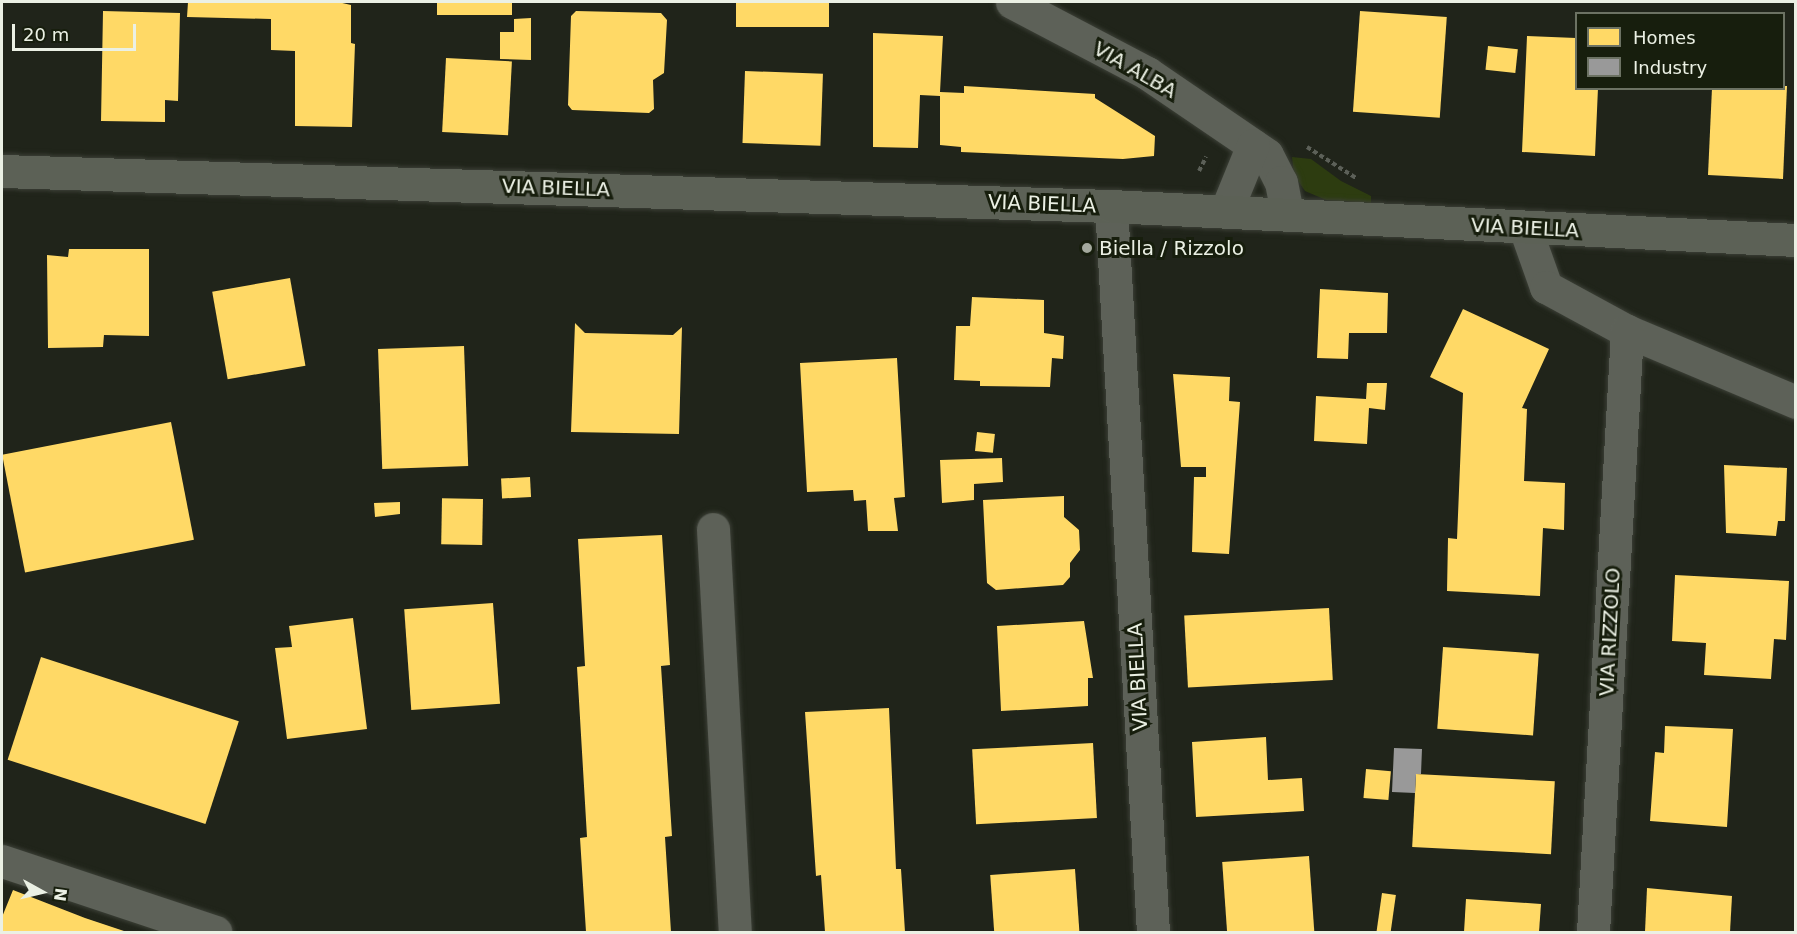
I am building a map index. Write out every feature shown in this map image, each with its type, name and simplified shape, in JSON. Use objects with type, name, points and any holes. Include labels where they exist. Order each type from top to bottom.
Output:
[{"type":"main road","name":"VIA BIELLA","points":[[2,171],[1111,206],[1796,240]]},
{"type":"street","name":"VIA ALBA","points":[[1012,2],[1147,73],[1253,145],[1274,164],[1287,214]]},
{"type":"street","points":[[1226,211],[1253,145]]},
{"type":"street","name":"VIA BIELLA","points":[[1111,206],[1153,933]]},
{"type":"street","points":[[1525,228],[1546,286],[1627,331],[1796,402]]},
{"type":"street","name":"VIA RIZZOLO","points":[[1593,933],[1627,331]]},
{"type":"street","points":[[713,529],[735,933]]},
{"type":"street","points":[[2,861],[216,933]]},
{"type":"green space","points":[[1292,157],[1311,159],[1341,181],[1371,196],[1371,203],[1326,200],[1305,191],[1294,175]]},
{"type":"building: Homes","points":[[188,2],[338,2],[351,5],[351,43],[355,44],[352,127],[295,126],[295,51],[271,50],[271,19],[187,17]]},
{"type":"building: Homes","points":[[437,2],[512,2],[512,15],[437,15]]},
{"type":"building: Homes","points":[[736,2],[829,2],[829,27],[736,27]]},
{"type":"building: Homes","points":[[103,11],[180,13],[178,101],[165,100],[165,122],[101,121]]},
{"type":"building: Homes","points":[[576,11],[661,13],[667,20],[664,73],[653,80],[654,109],[649,113],[572,110],[568,105],[571,16]]},
{"type":"building: Homes","points":[[1360,11],[1447,17],[1440,118],[1353,112]]},
{"type":"building: Homes","points":[[531,18],[531,60],[500,59],[500,32],[514,32],[514,19]]},
{"type":"building: Homes","points":[[873,33],[943,36],[940,92],[964,93],[964,86],[1095,94],[1095,98],[1155,136],[1154,156],[1123,159],[961,152],[961,147],[940,145],[940,96],[920,95],[918,148],[873,147]]},
{"type":"building: Homes","points":[[1527,36],[1575,38],[1575,90],[1598,90],[1595,156],[1522,152]]},
{"type":"building: Homes","points":[[1488,46],[1518,49],[1515,73],[1485,70]]},
{"type":"building: Homes","points":[[446,58],[512,61],[508,135],[442,132]]},
{"type":"building: Homes","points":[[745,71],[823,74],[820,146],[742,143]]},
{"type":"building: Homes","points":[[1787,86],[1783,179],[1708,175],[1712,90],[1785,90]]},
{"type":"building: Homes","points":[[69,249],[149,249],[149,336],[104,335],[103,347],[48,348],[47,255],[68,257]]},
{"type":"building: Homes","points":[[290,278],[305,366],[228,379],[212,292]]},
{"type":"building: Homes","points":[[1320,289],[1388,293],[1387,333],[1349,333],[1348,359],[1317,358]]},
{"type":"building: Homes","points":[[972,297],[1044,300],[1044,333],[1064,336],[1063,359],[1052,358],[1050,387],[980,386],[980,381],[954,380],[956,326],[970,326]]},
{"type":"building: Homes","points":[[1463,309],[1549,349],[1522,408],[1527,409],[1524,481],[1565,483],[1564,530],[1543,528],[1540,596],[1447,591],[1448,538],[1457,539],[1463,393],[1430,377]]},
{"type":"building: Homes","points":[[575,323],[585,333],[673,335],[682,327],[679,434],[571,432]]},
{"type":"building: Homes","points":[[464,346],[468,466],[382,469],[378,349]]},
{"type":"building: Homes","points":[[897,358],[905,497],[894,498],[898,531],[868,531],[866,500],[854,501],[853,490],[807,492],[800,363]]},
{"type":"building: Homes","points":[[1173,374],[1230,377],[1229,401],[1240,402],[1229,554],[1192,552],[1194,477],[1206,477],[1206,467],[1181,467]]},
{"type":"building: Homes","points":[[1367,383],[1387,383],[1385,410],[1369,408],[1367,444],[1314,441],[1316,396],[1366,399]]},
{"type":"building: Homes","points":[[171,422],[194,540],[25,573],[2,455]]},
{"type":"building: Homes","points":[[977,432],[995,434],[993,453],[975,451]]},
{"type":"building: Homes","points":[[1002,458],[1003,482],[974,484],[974,500],[942,503],[940,460]]},
{"type":"building: Homes","points":[[1724,465],[1787,468],[1785,521],[1778,521],[1776,536],[1726,533]]},
{"type":"building: Homes","points":[[530,477],[531,497],[502,498],[501,479]]},
{"type":"building: Homes","points":[[1064,496],[1064,517],[1079,530],[1080,550],[1070,563],[1070,577],[1063,585],[996,590],[987,583],[983,500]]},
{"type":"building: Homes","points":[[442,498],[483,499],[482,545],[441,544]]},
{"type":"building: Homes","points":[[400,502],[400,514],[375,517],[374,503]]},
{"type":"building: Homes","points":[[662,535],[670,665],[661,666],[672,836],[665,837],[671,932],[586,932],[580,838],[587,837],[577,667],[585,666],[578,539]]},
{"type":"building: Homes","points":[[1675,575],[1789,581],[1786,640],[1774,639],[1771,679],[1704,675],[1706,643],[1672,641]]},
{"type":"building: Homes","points":[[493,603],[500,704],[411,710],[404,609]]},
{"type":"building: Homes","points":[[1329,608],[1333,680],[1188,687],[1184,616]]},
{"type":"building: Homes","points":[[353,618],[367,729],[287,739],[275,648],[292,647],[289,626]]},
{"type":"building: Homes","points":[[1084,621],[1093,678],[1088,678],[1088,706],[1001,711],[997,626]]},
{"type":"building: Homes","points":[[1443,647],[1539,654],[1533,735],[1437,729]]},
{"type":"building: Homes","points":[[41,657],[239,721],[205,824],[8,760]]},
{"type":"building: Homes","points":[[889,708],[896,869],[901,869],[905,932],[825,932],[821,875],[816,876],[805,712]]},
{"type":"building: Homes","points":[[1665,726],[1733,729],[1727,827],[1650,821],[1655,752],[1664,753]]},
{"type":"building: Homes","points":[[1266,737],[1268,780],[1302,778],[1304,811],[1196,817],[1192,742]]},
{"type":"building: Homes","points":[[1093,743],[1097,818],[976,824],[972,749]]},
{"type":"building: Homes","points":[[1366,769],[1391,771],[1388,800],[1363,798]]},
{"type":"building: Homes","points":[[1416,774],[1555,781],[1551,854],[1412,847]]},
{"type":"building: Homes","points":[[1309,856],[1314,932],[1227,932],[1222,862]]},
{"type":"building: Homes","points":[[1075,869],[1079,932],[994,932],[990,875]]},
{"type":"building: Homes","points":[[1647,888],[1732,896],[1730,932],[1645,932]]},
{"type":"building: Homes","points":[[13,890],[127,932],[2,932],[2,917]]},
{"type":"building: Homes","points":[[1382,893],[1396,895],[1391,932],[1377,932]]},
{"type":"building: Homes","points":[[1466,899],[1541,904],[1539,932],[1464,932]]},
{"type":"building: Industry","points":[[1394,748],[1422,749],[1421,774],[1416,774],[1415,793],[1392,792]]},
{"type":"place","name":"Biella / Rizzolo","points":[[1087,248]]}]
